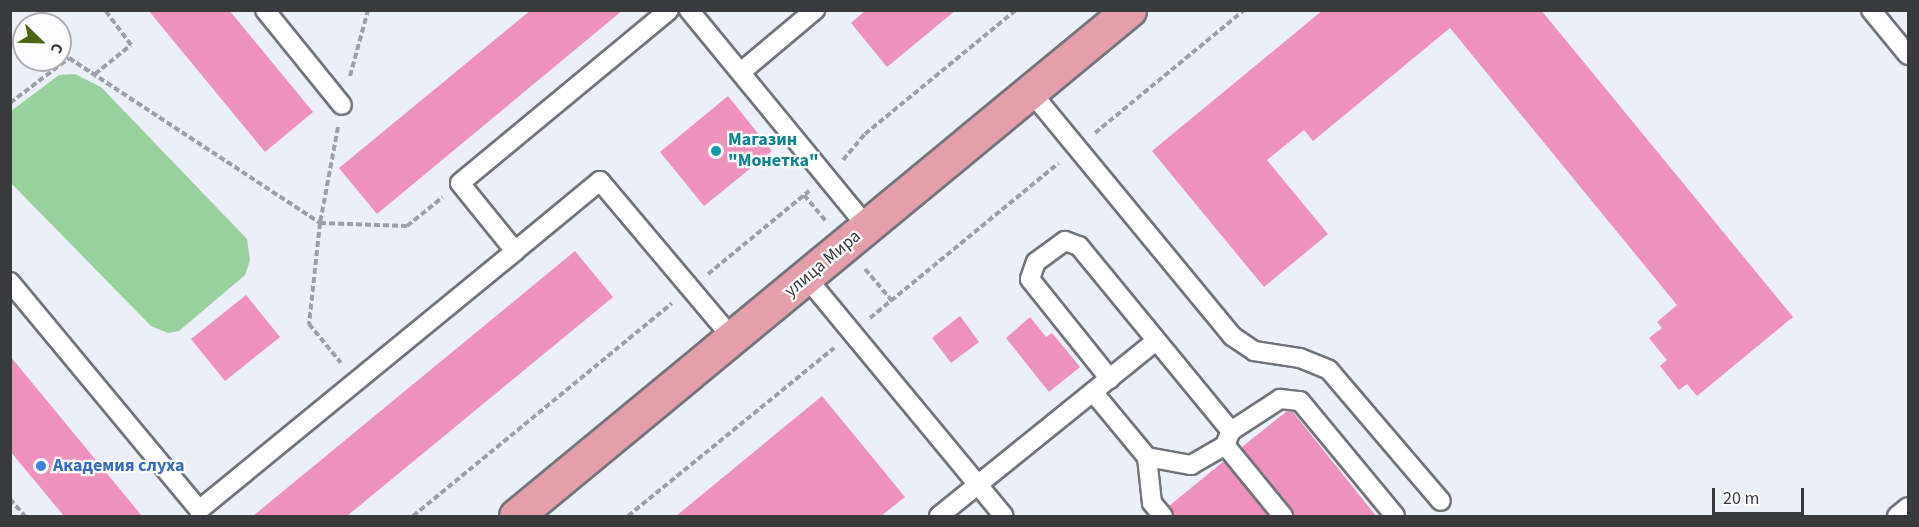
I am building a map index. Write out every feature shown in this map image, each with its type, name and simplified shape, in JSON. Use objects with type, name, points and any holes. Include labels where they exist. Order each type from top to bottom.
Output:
[{"type":"main road","name":"улица Мира","points":[[516,516],[1129,10]]},
{"type":"lane","points":[[265,10],[342,105]]},
{"type":"lane","points":[[515,251],[460,183],[669,10]]},
{"type":"lane","points":[[689,10],[867,227]]},
{"type":"lane","points":[[741,72],[815,10]]},
{"type":"lane","points":[[1870,10],[1908,55]]},
{"type":"lane","points":[[1031,92],[1232,336],[1254,351],[1300,358],[1329,370],[1441,501]]},
{"type":"lane","points":[[10,282],[201,513],[356,381],[600,181],[732,338]]},
{"type":"lane","points":[[1110,379],[1030,279],[1036,262],[1058,244],[1079,246],[1156,341],[1283,516]]},
{"type":"lane","points":[[806,278],[1004,516]]},
{"type":"lane","points":[[939,516],[1156,341]]},
{"type":"lane","points":[[1093,392],[1148,458],[1152,503],[1163,516]]},
{"type":"lane","points":[[1148,458],[1191,465],[1280,399],[1300,401],[1395,516]]},
{"type":"lane","points":[[1897,516],[1908,507]]},
{"type":"path","points":[[95,74],[131,45],[105,10]]},
{"type":"path","points":[[356,381],[309,324],[320,223],[342,105],[368,10]]},
{"type":"path","points":[[413,516],[826,177],[865,134],[1016,10]]},
{"type":"path","points":[[628,516],[1244,10]]},
{"type":"path","points":[[10,103],[69,58],[320,223],[407,226],[460,183]]},
{"type":"path","points":[[10,499],[25,516]]},
{"type":"green space","points":[[75,74],[101,87],[247,239],[250,260],[245,275],[179,331],[168,333],[151,326],[11,183],[11,111],[59,75]]},
{"type":"building","points":[[148,10],[229,10],[313,112],[265,152]]},
{"type":"building","points":[[531,10],[623,10],[377,214],[339,168]]},
{"type":"building","points":[[866,10],[956,10],[887,67],[851,23]]},
{"type":"building","points":[[1323,10],[1541,10],[1793,317],[1697,396],[1687,384],[1679,390],[1660,366],[1667,360],[1649,338],[1662,328],[1657,322],[1677,305],[1450,28],[1313,141],[1304,130],[1267,160],[1328,234],[1264,287],[1152,151]]},
{"type":"building","name":"Магазин \"Монетка\"","points":[[728,96],[772,151],[704,206],[660,152]]},
{"type":"building","points":[[575,251],[613,297],[347,516],[253,516]]},
{"type":"building","points":[[246,295],[280,337],[225,381],[191,339]]},
{"type":"building","points":[[960,316],[979,342],[951,363],[932,338]]},
{"type":"building","points":[[1030,317],[1046,337],[1052,333],[1080,367],[1049,392],[1006,338]]},
{"type":"building","points":[[10,356],[142,516],[64,516],[10,451]]},
{"type":"building","points":[[822,396],[905,497],[881,516],[676,516]]},
{"type":"building","points":[[1287,411],[1293,412],[1376,516],[1294,516],[1242,447]]},
{"type":"building","points":[[1224,461],[1269,516],[1174,516],[1169,506]]},
{"type":"place","name":"Магазин \"Монетка\"","points":[[716,151]]},
{"type":"place","name":"Академия слуха","points":[[41,466]]}]
